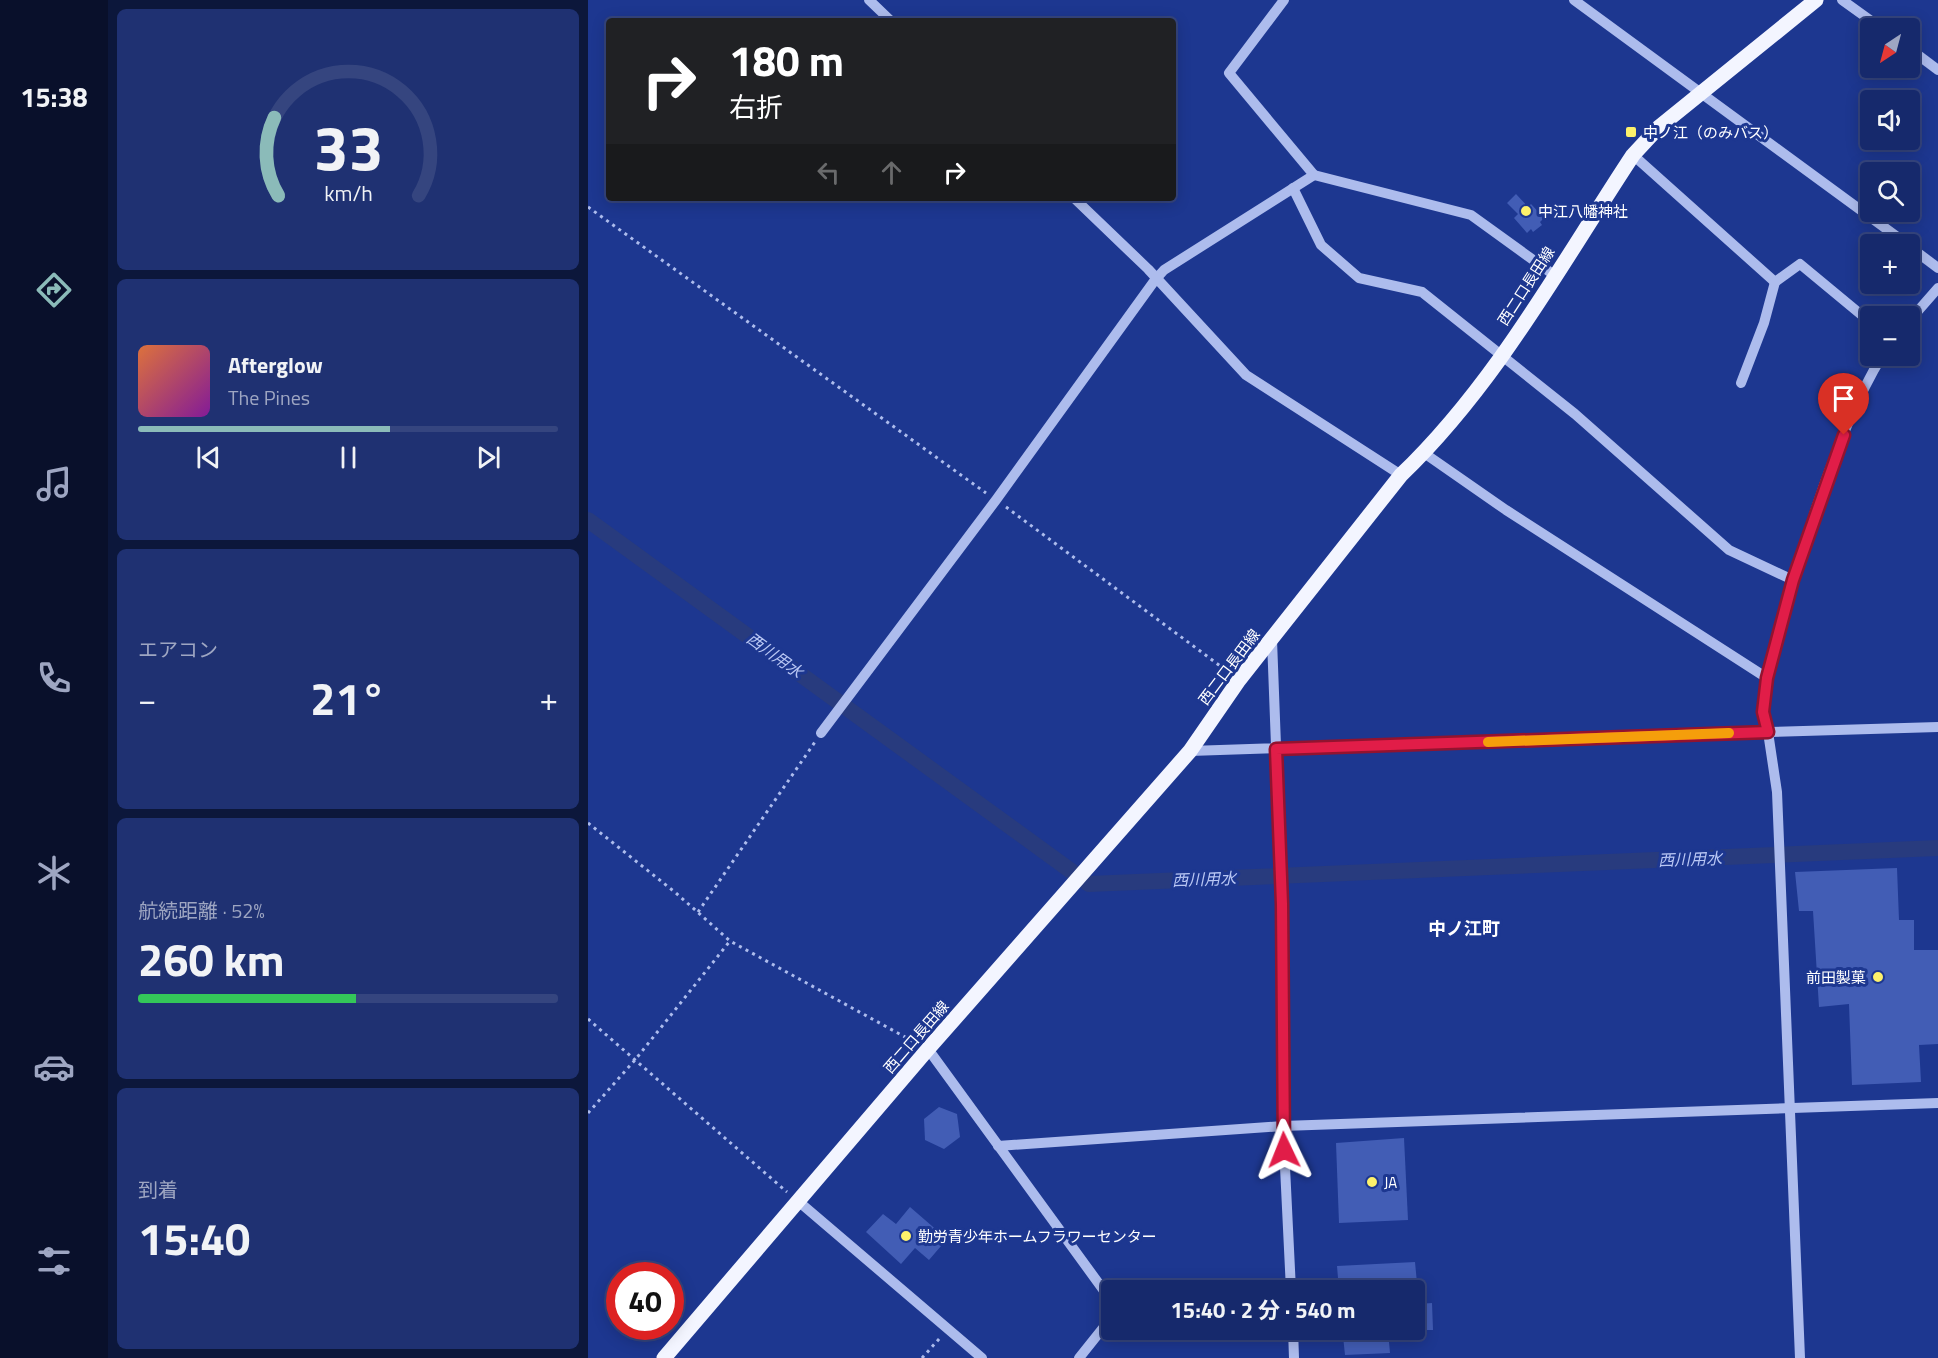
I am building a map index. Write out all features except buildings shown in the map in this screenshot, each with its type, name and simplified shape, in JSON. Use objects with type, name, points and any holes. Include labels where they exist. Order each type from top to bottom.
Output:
[{"type":"main road","name":"西二口長田線","points":[[664,1358],[928,1049],[1049,915],[1190,751],[1239,680],[1401,475],[1424,453],[1502,356],[1633,155],[1659,127],[1816,0]]},
{"type":"street","points":[[869,0],[888,18]]},
{"type":"street","points":[[1284,0],[1229,73],[1314,175],[1471,215],[1554,275]]},
{"type":"street","points":[[1574,0],[1892,234]]},
{"type":"street","points":[[1842,0],[1867,18]]},
{"type":"street","points":[[1920,56],[1938,70]]},
{"type":"street","points":[[1633,155],[1775,282]]},
{"type":"street","points":[[821,734],[996,500],[1155,279],[1164,270],[1314,175]]},
{"type":"street","points":[[1293,188],[1321,245],[1359,278],[1422,292],[1575,414],[1729,550],[1793,580]]},
{"type":"street","points":[[1077,201],[1148,269],[1246,375],[1401,475]]},
{"type":"street","points":[[1920,255],[1938,268]]},
{"type":"street","points":[[1741,383],[1764,322],[1775,282],[1800,264],[1860,314]]},
{"type":"street","points":[[1920,309],[1938,288]]},
{"type":"street","points":[[1800,1358],[1777,792],[1763,712],[1767,678],[1793,580],[1837,453],[1876,366]]},
{"type":"street","points":[[1424,453],[1767,678]]},
{"type":"street","points":[[1272,640],[1282,904],[1283,1126],[1291,1280]]},
{"type":"street","points":[[1190,751],[1938,727]]},
{"type":"street","points":[[928,1049],[1110,1299],[1111,1318],[1079,1358]]},
{"type":"street","points":[[998,1146],[1283,1126],[1790,1110],[1938,1103]]},
{"type":"street","points":[[798,1201],[982,1358]]},
{"type":"street","points":[[1293,1340],[1294,1358]]},
{"type":"path","points":[[588,207],[996,500],[1239,680]]},
{"type":"path","points":[[698,912],[821,734]]},
{"type":"path","points":[[588,823],[698,912],[730,941],[928,1049]]},
{"type":"path","points":[[588,1113],[635,1060],[730,941]]},
{"type":"path","points":[[588,1019],[798,1201]]},
{"type":"path","points":[[922,1358],[947,1329]]},
{"type":"waterway","name":"西川用水","points":[[588,520],[1089,884],[1938,848]]},
{"type":"slow traffic","points":[[1488,742],[1729,733]]},
{"type":"place","name":"中ノ江（のみバス）","points":[[1631,132]]},
{"type":"place","name":"中江八幡神社","points":[[1526,211]]},
{"type":"place","name":"前田製菓","points":[[1878,977]]},
{"type":"place","name":"JA","points":[[1372,1182]]},
{"type":"place","name":"勤労青少年ホームフラワーセンター","points":[[906,1236]]},
{"type":"district","name":"中ノ江町","points":[[1464,928]]},
{"type":"route","points":[[1284,1150],[1282,904],[1276,749],[1768,732],[1763,712],[1767,678],[1793,580],[1844,435]]}]
